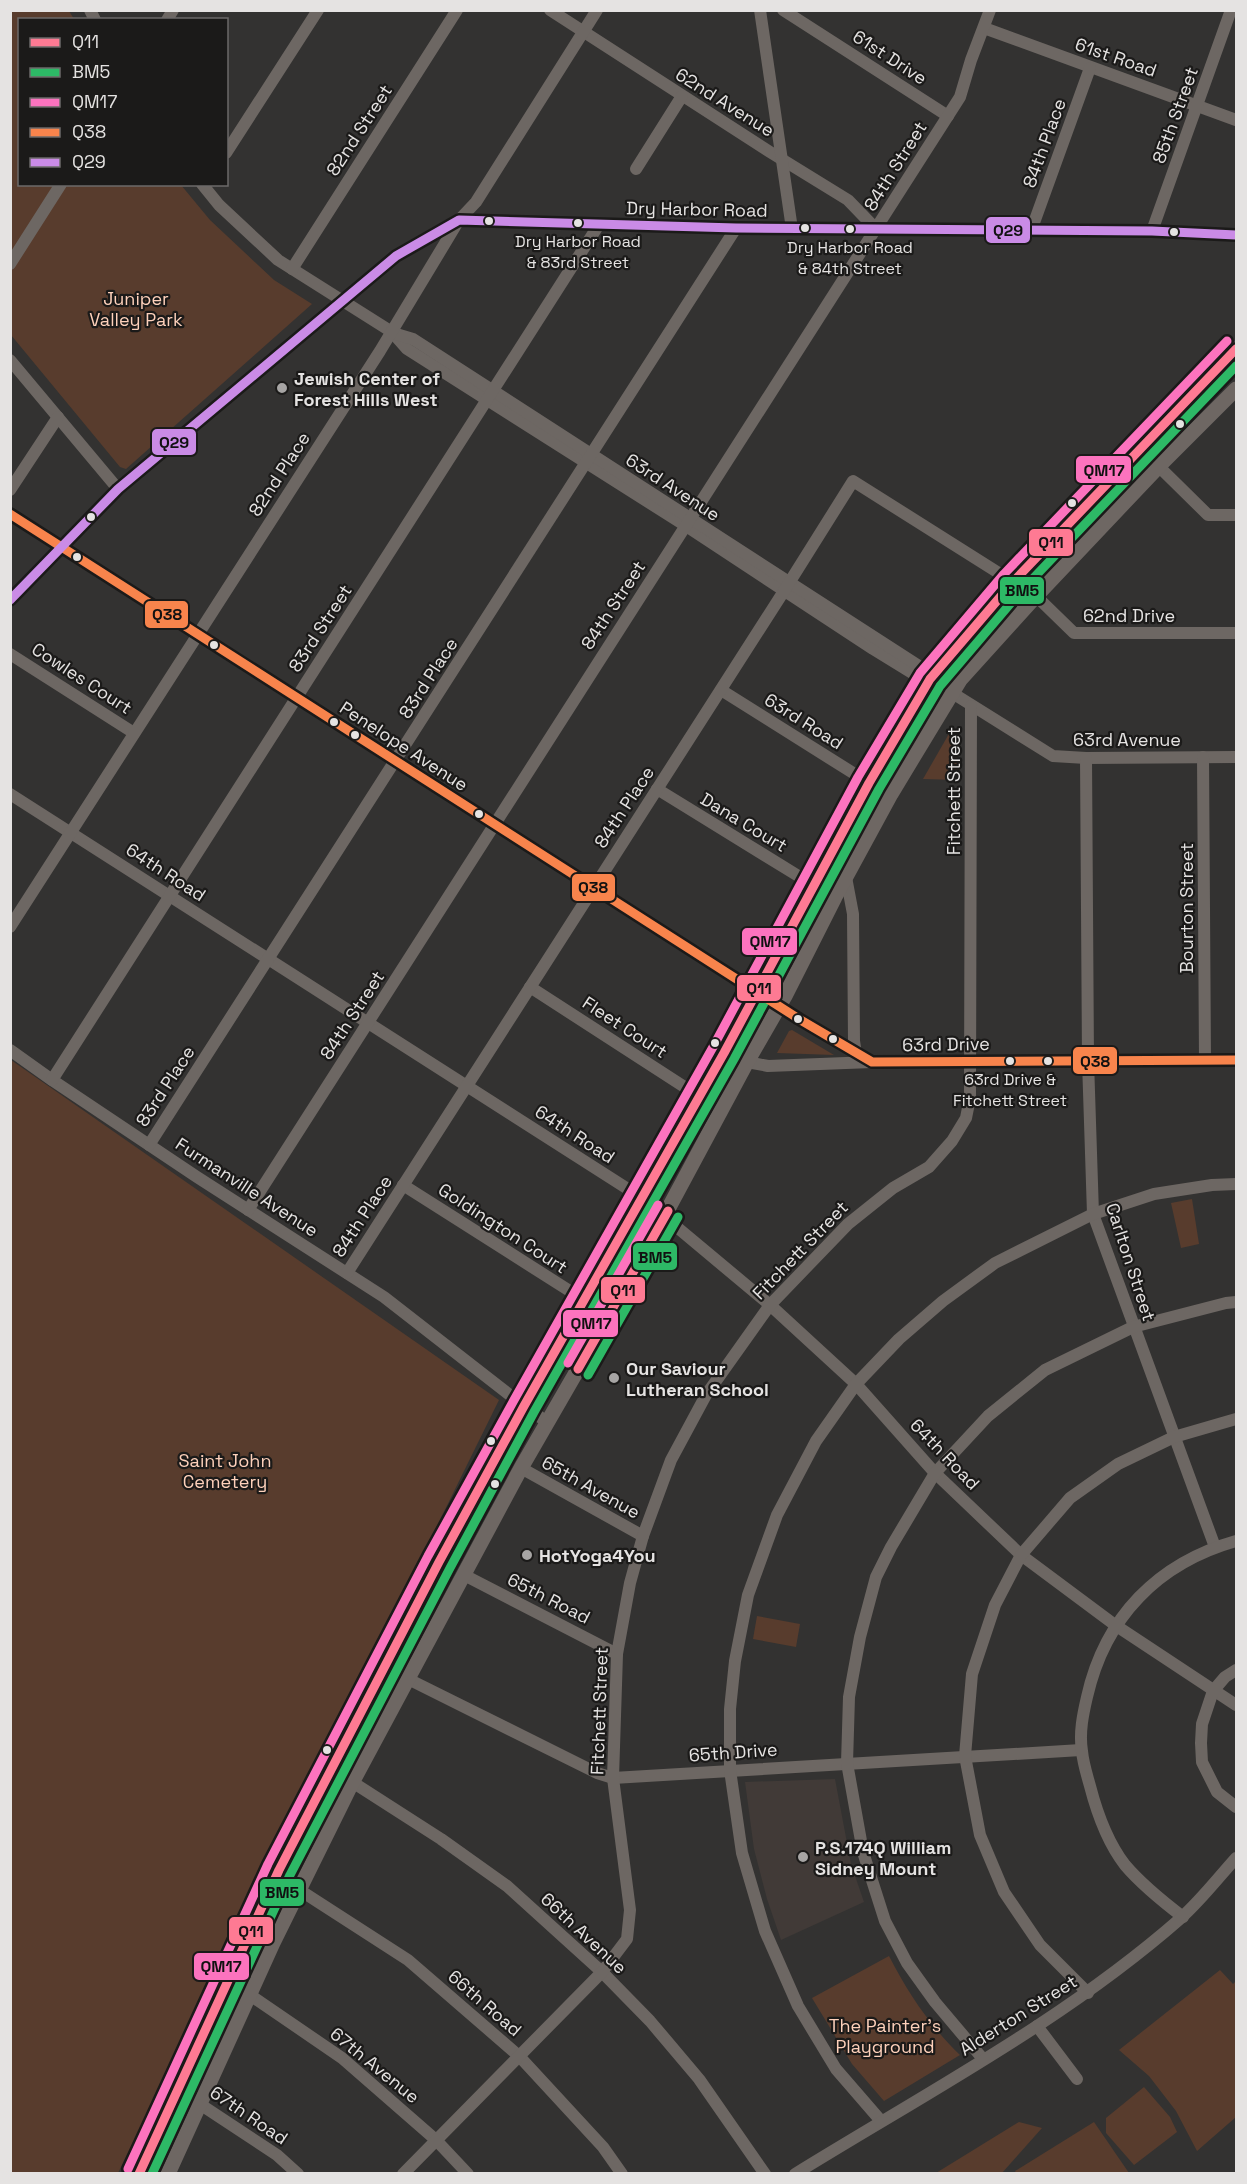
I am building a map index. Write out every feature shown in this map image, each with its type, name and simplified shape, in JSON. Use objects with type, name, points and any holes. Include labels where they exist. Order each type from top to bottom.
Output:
[{"type":"main road","points":[[138,2174],[279,1870],[439,1562],[524,1406],[700,1097],[868,783],[930,679],[1013,582],[1236,350]]},
{"type":"main road","points":[[168,2174],[298,1889],[353,1781],[521,1468],[665,1216],[891,794],[960,680],[1159,466],[1236,389]]},
{"type":"street","points":[[228,150],[318,10]]},
{"type":"street","name":"82nd Street","points":[[292,269],[457,10]]},
{"type":"street","name":"62nd Avenue","points":[[550,10],[849,200],[876,229]]},
{"type":"street","name":"82nd Place","points":[[10,927],[392,332],[459,220],[476,202],[597,10]]},
{"type":"street","points":[[760,10],[792,229]]},
{"type":"street","name":"61st Drive","points":[[783,10],[948,116]]},
{"type":"street","name":"84th Street","points":[[248,1210],[960,97],[990,10]]},
{"type":"street","name":"85th Street","points":[[1152,231],[1231,10]]},
{"type":"street","name":"61st Road","points":[[984,28],[1236,120]]},
{"type":"street","name":"84th Place","points":[[1031,231],[1090,68]]},
{"type":"street","points":[[636,169],[682,96]]},
{"type":"street","points":[[10,264],[61,186]]},
{"type":"street","name":"63rd Avenue","points":[[205,186],[219,205],[278,260],[392,332],[413,339],[490,395],[589,460],[787,587],[919,666],[930,679],[951,694],[1053,756],[1086,758],[1236,757]]},
{"type":"street","points":[[10,601],[118,489],[396,256],[459,220]]},
{"type":"street","name":"Dry Harbor Road","points":[[459,220],[598,226],[1152,231],[1236,235]]},
{"type":"street","name":"83rd Street","points":[[52,1080],[598,226]]},
{"type":"street","name":"83rd Place","points":[[149,1145],[736,228]]},
{"type":"street","points":[[10,360],[118,489]]},
{"type":"street","points":[[10,490],[58,417]]},
{"type":"street","points":[[1140,448],[1208,515],[1236,515]]},
{"type":"street","name":"84th Place","points":[[347,1273],[853,481],[1013,582]]},
{"type":"street","name":"Penelope Avenue","points":[[10,514],[779,1006]]},
{"type":"street","name":"62nd Drive","points":[[1036,596],[1074,633],[1236,633]]},
{"type":"street","name":"Cowles Court","points":[[10,654],[134,733]]},
{"type":"street","name":"63rd Road","points":[[721,690],[868,783]]},
{"type":"street","name":"Fitchett Street","points":[[403,2174],[602,1972],[627,1939],[630,1910],[613,1778],[617,1654],[630,1583],[642,1536],[670,1460],[706,1395],[770,1305],[848,1224],[893,1188],[929,1167],[952,1141],[966,1118],[970,1098],[971,706]]},
{"type":"street","name":"Bourton Street","points":[[1203,757],[1205,1060]]},
{"type":"street","name":"Carlton Street","points":[[1086,758],[1088,1061],[1093,1214],[1215,1547]]},
{"type":"street","name":"Dana Court","points":[[657,789],[813,885]]},
{"type":"street","name":"64th Road","points":[[10,794],[642,1198],[770,1305],[856,1384],[936,1473],[1021,1555],[1115,1625],[1236,1706]]},
{"type":"street","points":[[846,877],[853,914],[855,1054]]},
{"type":"street","name":"Fleet Court","points":[[530,987],[700,1097]]},
{"type":"street","name":"63rd Drive","points":[[779,1006],[855,1054],[872,1062],[1236,1060]]},
{"type":"street","name":"Furmanville Avenue","points":[[10,1050],[149,1145],[384,1297],[547,1422]]},
{"type":"street","points":[[747,1062],[768,1066],[872,1062]]},
{"type":"street","points":[[880,2121],[836,2068],[798,2006],[765,1931],[742,1852],[730,1770],[730,1709],[735,1661],[748,1595],[777,1515],[816,1441],[856,1384],[899,1339],[943,1301],[994,1263],[1093,1214],[1154,1194],[1212,1185],[1236,1184]]},
{"type":"street","name":"Goldington Court","points":[[404,1185],[584,1300]]},
{"type":"street","points":[[984,2059],[935,2002],[907,1963],[885,1922],[862,1852],[847,1763],[849,1697],[860,1637],[876,1577],[891,1547],[936,1473],[988,1416],[1045,1370],[1133,1327],[1236,1302]]},
{"type":"street","points":[[1088,1993],[1040,1945],[1004,1892],[980,1835],[965,1756],[972,1674],[995,1605],[1021,1555],[1070,1498],[1118,1464],[1174,1437],[1236,1419]]},
{"type":"street","name":"65th Avenue","points":[[521,1468],[642,1536]]},
{"type":"street","points":[[1183,1917],[1155,1896],[1124,1864],[1097,1814],[1081,1750],[1084,1711],[1091,1677],[1102,1648],[1115,1625],[1140,1595],[1180,1564],[1215,1547],[1236,1541]]},
{"type":"street","name":"65th Road","points":[[464,1575],[617,1654]]},
{"type":"street","points":[[1236,1670],[1225,1677],[1213,1691],[1202,1724],[1202,1762],[1217,1792],[1236,1807]]},
{"type":"street","name":"65th Drive","points":[[408,1679],[597,1773],[613,1778],[1081,1750]]},
{"type":"street","name":"66th Avenue","points":[[332,1768],[507,1886],[602,1972],[650,2021],[699,2079],[765,2174]]},
{"type":"street","name":"Alderton Street","points":[[795,2174],[1088,1993],[1183,1917],[1236,1858]]},
{"type":"street","name":"66th Road","points":[[298,1889],[408,1960],[519,2056],[603,2147],[622,2174]]},
{"type":"street","name":"67th Avenue","points":[[250,1995],[342,2058],[436,2140],[468,2174]]},
{"type":"street","points":[[1037,2026],[1077,2079]]},
{"type":"street","name":"67th Road","points":[[177,2089],[277,2155],[298,2174]]},
{"type":"shaded area","name":"P.S.174Q William Sidney Mount","points":[[835,1779],[851,1864],[864,1902],[781,1940],[754,1849],[745,1782]]},
{"type":"green space","name":"Juniper Valley Park","points":[[11,11],[69,11],[73,18],[18,18],[18,186],[182,186],[210,220],[274,280],[312,304],[126,469],[120,467],[11,335]]},
{"type":"green space","points":[[950,732],[958,736],[957,780],[923,779]]},
{"type":"green space","points":[[792,1030],[834,1055],[777,1053],[789,1031]]},
{"type":"green space","name":"Saint John Cemetery","points":[[11,1060],[499,1400],[118,2173],[11,2173]]},
{"type":"green space","points":[[1192,1199],[1199,1244],[1181,1248],[1171,1203]]},
{"type":"green space","points":[[757,1616],[800,1624],[796,1647],[753,1639]]},
{"type":"green space","name":"The Painter's Playground","points":[[889,1956],[920,2008],[960,2055],[884,2101],[852,2064],[812,1998]]},
{"type":"green space","points":[[1220,1970],[1233,1984],[1236,1981],[1236,2117],[1197,2151],[1176,2111],[1149,2076],[1119,2050]]},
{"type":"green space","points":[[1144,2087],[1170,2117],[1177,2132],[1134,2165],[1106,2133],[1106,2118]]},
{"type":"green space","points":[[1019,2122],[1042,2128],[1002,2173],[936,2173]]},
{"type":"green space","points":[[1094,2122],[1129,2173],[1017,2174],[1015,2171]]},
{"type":"transit line","name":"Q29","points":[[10,600],[118,489],[396,256],[459,220],[736,228],[1152,231],[1236,235]]},
{"type":"transit line","name":"QM17","points":[[128,2169],[268,1864],[428,1556],[713,1047],[858,777],[920,673],[1004,574],[1227,341]]},
{"type":"transit line","name":"Q11","points":[[139,2174],[279,1870],[439,1562],[524,1406],[724,1053],[869,783],[930,679],[1013,582],[1236,349]]},
{"type":"transit line","name":"BM5","points":[[152,2174],[290,1875],[450,1568],[534,1412],[734,1059],[879,789],[940,686],[1022,590],[1236,366]]},
{"type":"transit line","name":"Q38","points":[[10,514],[799,1019],[872,1062],[1236,1060]]},
{"type":"transit line","name":"QM17","points":[[568,1363],[658,1205]]},
{"type":"transit line","name":"Q11","points":[[578,1369],[668,1211]]},
{"type":"transit line","name":"BM5","points":[[588,1375],[678,1217]]},
{"type":"place","name":"Dry Harbor Road & 83rd Street","points":[[578,223]]},
{"type":"place","name":"Dry Harbor Road & 84th Street","points":[[850,229]]},
{"type":"place","name":"Jewish Center of Forest Hills West","points":[[282,388]]},
{"type":"place","name":"63rd Drive & Fitchett Street","points":[[1010,1061]]},
{"type":"place","name":"Our Saviour Lutheran School","points":[[614,1378]]},
{"type":"place","name":"HotYoga4You","points":[[527,1555]]},
{"type":"place","name":"P.S.174Q William Sidney Mount","points":[[803,1857]]}]
